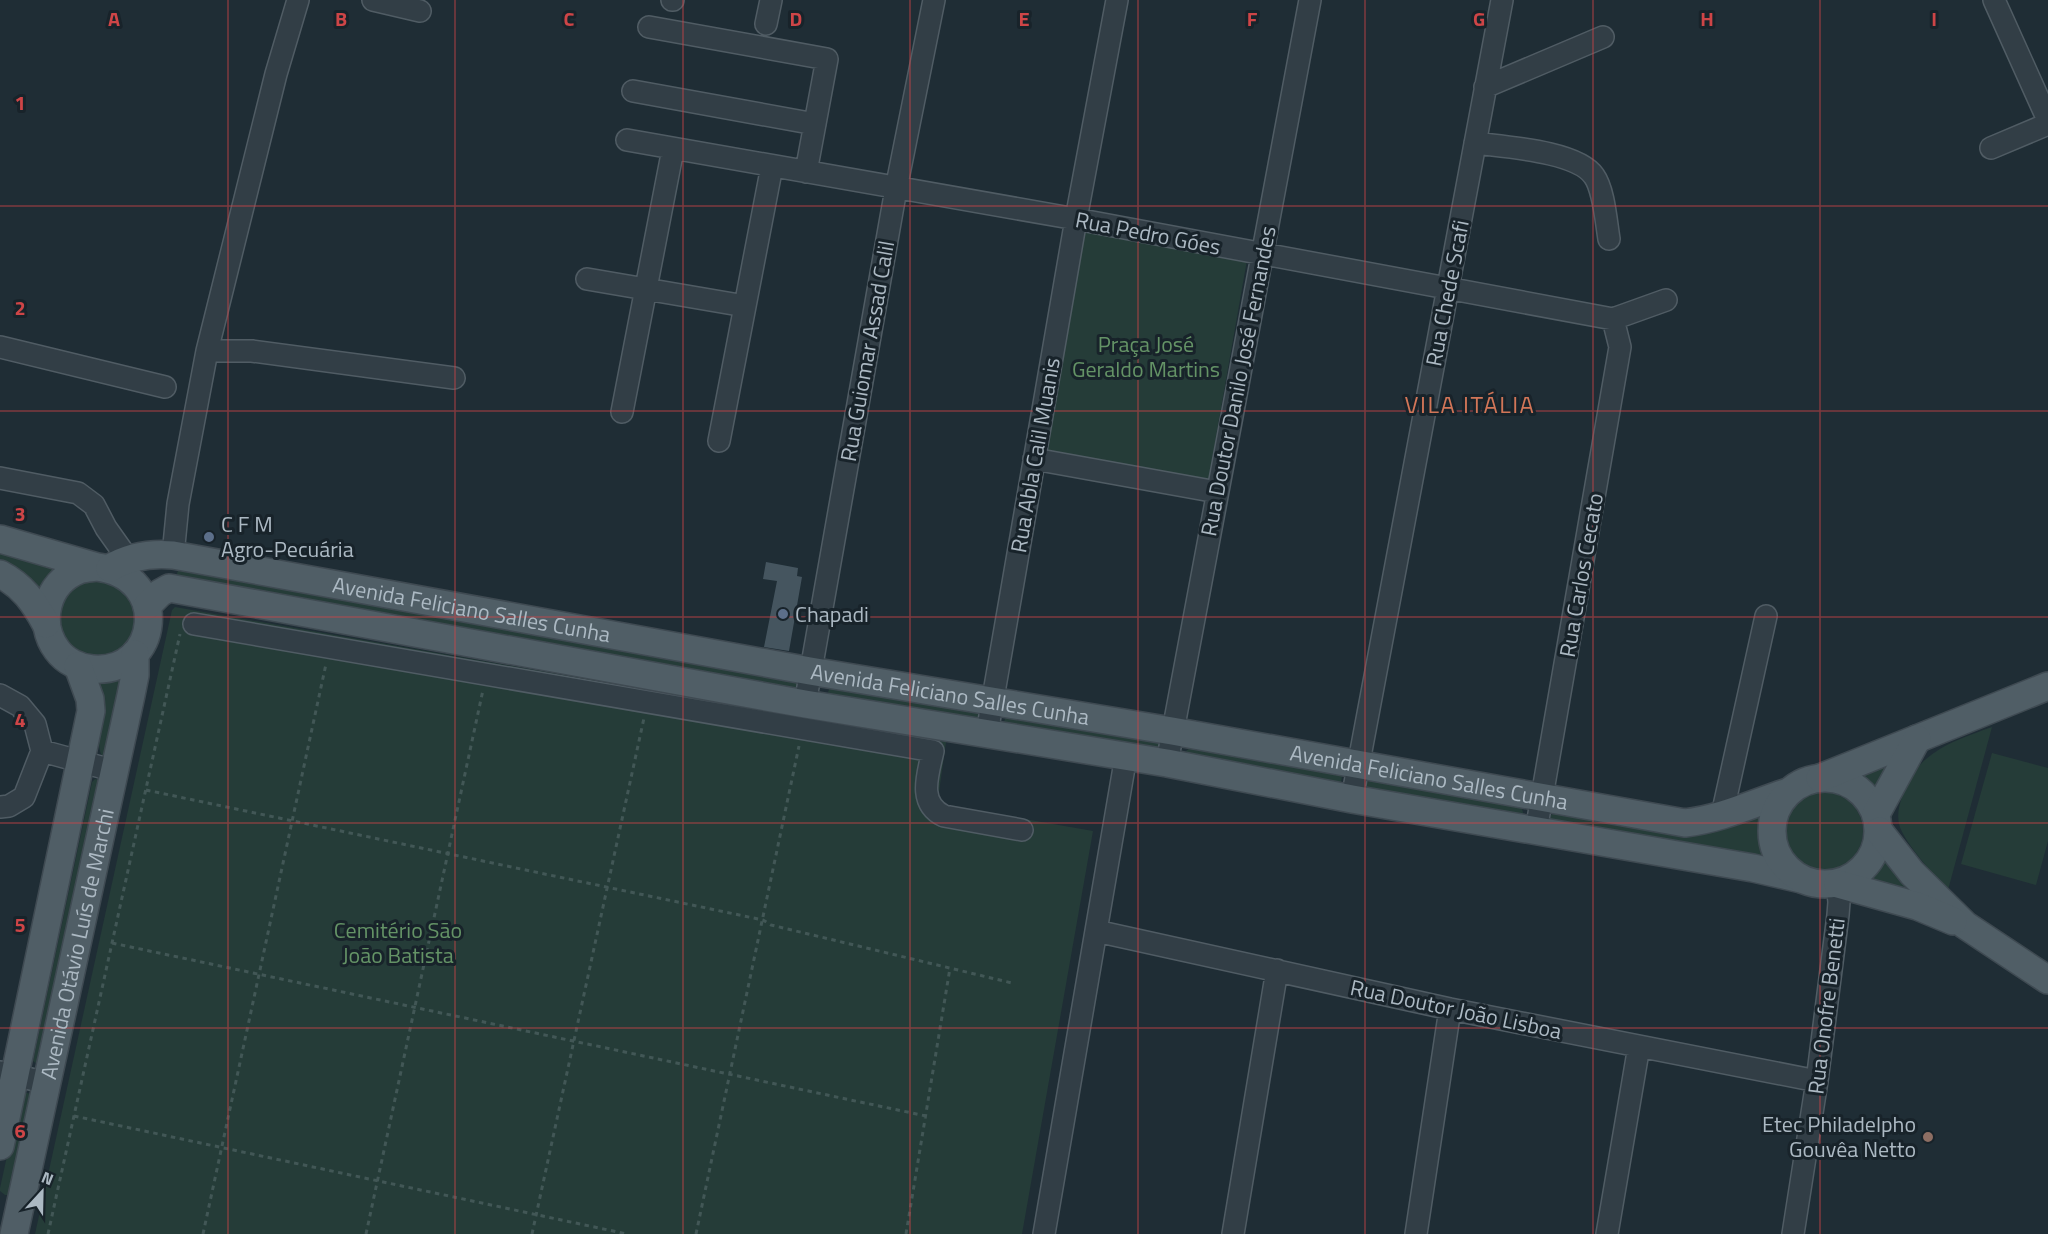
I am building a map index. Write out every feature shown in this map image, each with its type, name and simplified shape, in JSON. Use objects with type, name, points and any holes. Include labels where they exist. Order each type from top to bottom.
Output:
[{"type":"main road","name":"Avenida Feliciano Salles Cunha","points":[[0,539],[112,565],[149,555],[173,555],[810,671],[1172,731],[1685,823],[1722,815],[1788,792]]},
{"type":"main road","points":[[147,606],[160,593],[169,588],[173,555]]},
{"type":"main road","points":[[112,565],[130,579],[144,596],[147,606],[149,620],[147,633],[135,654],[114,667],[96,669],[78,666],[62,656],[51,642],[46,624],[46,607],[53,591],[65,578],[80,570],[112,565]]},
{"type":"main road","points":[[0,574],[16,583],[28,595],[46,624]]},
{"type":"main road","name":"Avenida Feliciano Salles Cunha","points":[[169,588],[804,716],[987,733],[1753,868],[1801,879]]},
{"type":"main road","name":"Avenida Otávio Luís de Marchi","points":[[11,1217],[48,1083],[135,675],[135,654]]},
{"type":"main road","name":"Avenida Otávio Luís de Marchi","points":[[0,1146],[8,1074],[91,711],[90,699],[78,666]]},
{"type":"main road","points":[[2048,687],[1820,778],[1803,782],[1788,792],[1777,806],[1771,822],[1771,840],[1777,856],[1788,870],[1801,879],[1821,885],[1837,884],[1917,906],[1965,926],[2048,980]]},
{"type":"main road","points":[[1837,884],[1854,876],[1867,864],[1876,849],[1877,823],[1917,739]]},
{"type":"main road","points":[[1820,778],[1838,779],[1854,786],[1867,798],[1877,823],[1912,873],[1965,926]]},
{"type":"street","points":[[173,555],[178,504],[207,351],[276,74],[298,0]]},
{"type":"street","points":[[373,0],[420,11]]},
{"type":"street","points":[[766,24],[771,0]]},
{"type":"street","name":"Rua Guiomar Assad Calil","points":[[804,716],[810,671],[896,189],[934,0]]},
{"type":"street","name":"Rua Abla Calil Muanis","points":[[987,733],[1076,219],[1118,0]]},
{"type":"street","name":"Rua Doutor Danilo José Fernandes","points":[[1167,763],[1310,0]]},
{"type":"street","name":"Rua Chede Scafi","points":[[1352,799],[1502,0]]},
{"type":"street","points":[[1991,148],[2048,122],[1994,0]]},
{"type":"street","points":[[649,27],[827,59],[806,172]]},
{"type":"street","points":[[1485,87],[1603,37]]},
{"type":"street","points":[[633,91],[814,124]]},
{"type":"street","name":"Rua Pedro Góes","points":[[627,140],[1076,219],[1613,319]]},
{"type":"street","points":[[1475,143],[1566,157],[1583,165],[1593,174],[1598,184],[1609,239]]},
{"type":"street","points":[[622,412],[673,148]]},
{"type":"street","points":[[718,441],[772,166]]},
{"type":"street","points":[[587,279],[745,306]]},
{"type":"street","points":[[1613,319],[1666,300]]},
{"type":"street","name":"Rua Carlos Cecato","points":[[1536,831],[1620,346],[1613,319]]},
{"type":"street","points":[[0,346],[165,387]]},
{"type":"street","points":[[207,351],[252,351],[454,378]]},
{"type":"street","points":[[1034,459],[1217,492]]},
{"type":"street","points":[[0,478],[78,494],[94,505],[106,528],[112,565]]},
{"type":"street","points":[[1722,815],[1766,616]]},
{"type":"street","points":[[194,624],[647,702],[804,716],[933,751],[926,789],[931,807],[944,816],[1022,830]]},
{"type":"street","points":[[0,695],[20,706],[35,724],[42,751],[24,797],[9,806],[0,807]]},
{"type":"street","points":[[42,751],[115,771]]},
{"type":"street","points":[[1044,1234],[1126,756]]},
{"type":"street","name":"Rua Onofre Benetti","points":[[1793,1234],[1817,1081],[1838,915],[1837,884]]},
{"type":"street","name":"Rua Doutor João Lisboa","points":[[1096,931],[1450,1009],[1817,1081]]},
{"type":"street","points":[[1233,1234],[1277,970]]},
{"type":"street","points":[[1416,1234],[1450,1009]]},
{"type":"street","points":[[1606,1234],[1639,1046]]},
{"type":"street","points":[[8,1074],[48,1083]]},
{"type":"path","points":[[48,1234],[181,630],[194,624]]},
{"type":"path","points":[[203,1234],[330,647]]},
{"type":"path","points":[[366,1234],[486,674]]},
{"type":"path","points":[[532,1234],[647,702]]},
{"type":"path","points":[[696,1234],[804,716]]},
{"type":"path","points":[[146,790],[763,920],[771,925],[1012,983]]},
{"type":"path","points":[[112,943],[926,1116]]},
{"type":"path","points":[[906,1234],[950,968]]},
{"type":"path","points":[[74,1116],[627,1234]]},
{"type":"green space","name":"Praça José Geraldo Martins","points":[[1084,229],[1247,260],[1208,482],[1044,453]]},
{"type":"green space","points":[[0,549],[70,566],[43,596],[0,567]]},
{"type":"green space","points":[[180,567],[799,678],[798,685],[794,689],[178,579],[177,573]]},
{"type":"green space","points":[[89,575],[126,586],[141,621],[122,654],[84,660],[56,635],[58,596]]},
{"type":"green space","name":"Cemitério São João Batista","points":[[175,607],[946,742],[939,792],[939,797],[945,805],[1093,831],[1022,1234],[35,1234],[172,610]]},
{"type":"green space","points":[[131,672],[109,758],[102,756],[99,743],[105,706],[94,676]]},
{"type":"green space","points":[[833,681],[979,710],[981,719],[831,697],[828,692]]},
{"type":"green space","points":[[1011,716],[1160,742],[1161,750],[1003,725],[1005,719]]},
{"type":"green space","points":[[1992,727],[1948,890],[1935,877],[1907,840],[1899,824],[1900,804],[1908,782],[1926,759],[1950,744]]},
{"type":"green space","points":[[1192,746],[1336,771],[1342,776],[1341,783],[1336,788],[1187,759],[1186,751]]},
{"type":"green space","points":[[1992,753],[2048,768],[2048,841],[2036,885],[1961,864]]},
{"type":"green space","points":[[1894,756],[1874,794],[1845,772]]},
{"type":"green space","points":[[1371,778],[1519,805],[1524,816],[1367,791],[1365,785]]},
{"type":"green space","points":[[95,779],[103,780],[38,1065],[33,1061],[92,782]]},
{"type":"green space","points":[[1824,792],[1839,795],[1851,804],[1860,816],[1863,831],[1860,846],[1851,858],[1839,867],[1824,870],[1809,867],[1797,858],[1788,846],[1785,831],[1788,816],[1797,804],[1809,795]]},
{"type":"green space","points":[[1559,811],[1688,834],[1727,828],[1764,814],[1764,845],[1770,859],[1550,821],[1551,815]]},
{"type":"green space","points":[[1885,852],[1896,874],[1906,889],[1863,884]]},
{"type":"green space","points":[[23,1092],[35,1095],[11,1195],[5,1195],[0,1188]]},
{"type":"building","name":"Chapadi","points":[[766,562],[798,568],[797,576],[802,577],[789,651],[764,647],[777,581],[763,579]]},
{"type":"place","name":"C F M Agro-Pecuária","points":[[209,537]]},
{"type":"place","name":"Chapadi","points":[[783,614]]},
{"type":"place","name":"Etec Philadelpho Gouvêa Netto","points":[[1928,1137]]},
{"type":"district","name":"VILA ITÁLIA","points":[[1470,404]]}]
